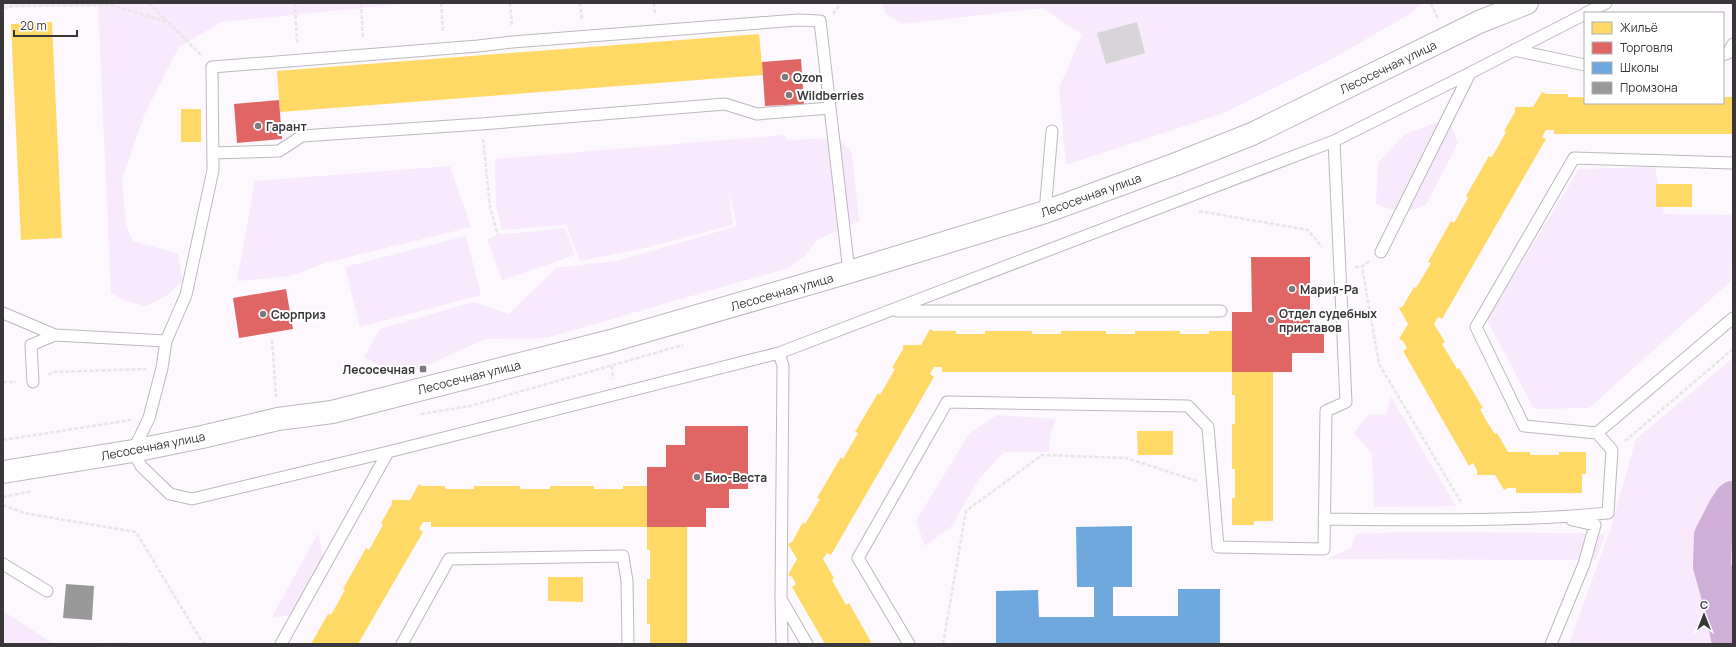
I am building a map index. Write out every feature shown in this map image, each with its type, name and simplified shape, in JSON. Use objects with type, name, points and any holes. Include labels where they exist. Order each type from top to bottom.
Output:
[{"type":"street","name":"Лесосечная улица","points":[[3,472],[202,437],[278,419],[332,412],[611,341],[849,272],[1045,212],[1176,164],[1252,134],[1479,22],[1527,3]]},
{"type":"lane","points":[[1588,12],[1606,3]]},
{"type":"lane","points":[[849,272],[820,20],[798,20],[512,42],[212,67],[213,170],[186,296],[166,341],[162,368],[149,418],[133,450],[141,466],[170,494],[192,499],[614,396],[779,353],[1334,141],[1584,14]]},
{"type":"lane","points":[[1724,55],[1728,53],[1733,44]]},
{"type":"lane","points":[[1514,50],[1584,65]]},
{"type":"lane","points":[[1381,252],[1470,73]]},
{"type":"lane","points":[[213,153],[279,151],[302,136],[481,124],[725,104],[757,114],[830,108]]},
{"type":"lane","points":[[1045,212],[1052,131]]},
{"type":"lane","points":[[909,644],[858,558],[947,402],[1188,406],[1208,427],[1218,547],[1324,549],[1326,411],[1346,402],[1334,141]]},
{"type":"lane","points":[[1324,519],[1472,520],[1562,518],[1608,513],[1612,450],[1597,433],[1524,426],[1476,327],[1574,158],[1733,163]]},
{"type":"lane","points":[[890,311],[1221,311]]},
{"type":"lane","points":[[3,313],[55,335],[166,341]]},
{"type":"lane","points":[[1597,433],[1733,318]]},
{"type":"lane","points":[[33,382],[31,345],[55,335]]},
{"type":"lane","points":[[779,353],[783,366],[782,644]]},
{"type":"lane","points":[[281,644],[388,452]]},
{"type":"lane","points":[[1551,644],[1584,564],[1595,525],[1562,518]]},
{"type":"lane","points":[[402,644],[449,559],[623,556],[627,581],[628,644]]},
{"type":"lane","points":[[3,564],[47,591]]},
{"type":"lane","points":[[781,598],[807,644]]},
{"type":"path","points":[[149,3],[212,67]]},
{"type":"path","points":[[295,3],[298,60]]},
{"type":"path","points":[[361,3],[364,55]]},
{"type":"path","points":[[441,3],[443,48]]},
{"type":"path","points":[[510,3],[512,42]]},
{"type":"path","points":[[3,8],[14,6],[111,5],[168,22]]},
{"type":"path","points":[[481,124],[490,207],[498,235]]},
{"type":"path","points":[[1198,211],[1308,230],[1340,268]]},
{"type":"path","points":[[1381,252],[1362,267],[1379,364],[1472,520]]},
{"type":"path","points":[[272,340],[278,419]]},
{"type":"path","points":[[611,341],[614,396]]},
{"type":"path","points":[[1612,450],[1628,439],[1733,349]]},
{"type":"path","points":[[3,382],[33,382],[54,372],[162,368]]},
{"type":"path","points":[[3,440],[149,418]]},
{"type":"path","points":[[943,644],[966,511],[1042,455],[1126,458],[1213,487]]},
{"type":"path","points":[[3,504],[24,513],[136,532],[201,640],[206,644]]},
{"type":"shaded area","points":[[3,3],[411,3],[221,22],[179,47],[145,113],[122,179],[126,225],[133,241],[178,254],[183,281],[166,296],[146,306],[126,301],[111,293],[98,6],[3,7]]},
{"type":"shaded area","points":[[882,3],[1423,3],[1406,16],[1332,59],[1224,113],[1066,165],[1059,88],[1082,35],[1043,8],[902,24],[885,13]]},
{"type":"shaded area","points":[[1435,123],[1452,127],[1458,143],[1426,205],[1412,210],[1401,211],[1376,204],[1378,163],[1405,134]]},
{"type":"shaded area","points":[[784,135],[788,140],[839,138],[852,153],[859,221],[817,240],[805,256],[788,268],[546,338],[485,339],[402,377],[364,357],[380,329],[474,302],[509,314],[556,268],[617,261],[737,226],[728,188],[733,225],[644,248],[580,261],[566,225],[502,230],[496,206],[495,159]]},
{"type":"shaded area","points":[[450,166],[471,227],[325,263],[290,276],[237,281],[255,181]]},
{"type":"shaded area","points":[[1655,167],[1664,214],[1733,215],[1731,281],[1589,408],[1534,409],[1487,320],[1579,169]]},
{"type":"shaded area","points":[[565,228],[575,255],[502,280],[487,239],[498,235]]},
{"type":"shaded area","points":[[466,236],[481,295],[360,327],[345,267]]},
{"type":"shaded area","points":[[1733,358],[1733,644],[1569,644],[1610,530],[1636,439]]},
{"type":"shaded area","points":[[1391,397],[1456,506],[1374,507],[1372,454],[1354,433],[1368,414],[1386,415]]},
{"type":"shaded area","points":[[997,415],[1056,419],[1050,435],[1049,452],[1004,452],[978,480],[952,526],[925,546],[916,521],[969,434]]},
{"type":"shaded area","points":[[1408,532],[1579,533],[1605,535],[1596,560],[1327,559],[1351,548],[1356,534]]},
{"type":"shaded area","points":[[318,533],[325,562],[298,615],[272,617]]},
{"type":"shaded area","points":[[3,611],[54,644],[3,644]]},
{"type":"shaded area","points":[[127,642],[130,644],[54,644]]},
{"type":"building: Жильё","points":[[52,22],[62,238],[21,240],[11,24]]},
{"type":"building: Жильё","points":[[759,34],[763,75],[280,112],[277,71]]},
{"type":"building: Жильё","points":[[1542,92],[1546,94],[1568,94],[1568,97],[1584,97],[1584,104],[1724,104],[1724,97],[1733,97],[1733,134],[1554,134],[1554,130],[1546,130],[1542,137],[1546,139],[1442,319],[1438,317],[1434,324],[1445,342],[1442,344],[1457,369],[1459,368],[1483,408],[1480,409],[1487,422],[1495,434],[1497,433],[1508,452],[1530,452],[1530,455],[1559,455],[1559,452],[1586,452],[1586,474],[1582,474],[1582,493],[1516,493],[1516,488],[1508,488],[1504,490],[1495,475],[1477,475],[1477,470],[1473,463],[1469,466],[1403,351],[1407,348],[1403,341],[1399,339],[1408,324],[1399,308],[1403,306],[1414,287],[1416,288],[1431,263],[1428,262],[1451,221],[1454,223],[1468,198],[1466,196],[1489,156],[1492,157],[1506,132],[1504,131],[1515,112],[1515,107],[1533,107]]},
{"type":"building: Жильё","points":[[181,109],[201,109],[201,142],[181,142]]},
{"type":"building: Жильё","points":[[1656,184],[1692,184],[1692,207],[1656,207]]},
{"type":"building: Жильё","points":[[930,329],[934,331],[956,331],[956,334],[985,334],[985,331],[1032,331],[1032,334],[1061,334],[1061,331],[1106,331],[1106,334],[1135,334],[1135,331],[1180,331],[1180,334],[1209,334],[1209,331],[1232,331],[1232,372],[942,372],[942,367],[934,367],[930,374],[934,377],[831,555],[827,553],[823,559],[834,578],[832,580],[846,605],[849,603],[871,642],[869,644],[825,644],[792,587],[796,584],[792,577],[788,575],[797,559],[788,544],[792,542],[803,522],[805,524],[820,499],[817,498],[841,457],[843,459],[858,433],[855,432],[878,393],[880,395],[895,369],[892,368],[903,349],[903,345],[921,345]]},
{"type":"building: Жильё","points":[[1232,372],[1273,372],[1273,521],[1254,521],[1254,525],[1232,525],[1232,498],[1235,498],[1235,469],[1232,469],[1232,424],[1235,424],[1235,395],[1232,395]]},
{"type":"building: Жильё","points":[[1137,431],[1173,431],[1173,455],[1138,455]]},
{"type":"building: Жильё","points":[[419,484],[422,486],[445,486],[445,489],[474,489],[474,486],[520,486],[520,489],[550,489],[550,486],[594,486],[594,489],[623,489],[623,486],[647,486],[647,527],[431,527],[431,522],[423,522],[419,529],[423,532],[358,644],[311,644],[328,614],[331,615],[345,590],[343,589],[366,548],[369,550],[383,525],[381,523],[392,504],[392,500],[410,500]]},
{"type":"building: Жильё","points":[[647,527],[687,527],[687,644],[650,644],[650,624],[647,624],[647,579],[650,579],[650,550],[647,550]]},
{"type":"building: Жильё","points":[[548,577],[583,577],[583,602],[548,601]]},
{"type":"building: Торговля","points":[[801,59],[804,104],[765,106],[762,62]]},
{"type":"building: Торговля","name":"Гарант","points":[[279,100],[282,139],[237,143],[234,104]]},
{"type":"building: Торговля","name":"Отдел судебных приставов","points":[[1251,257],[1310,257],[1310,328],[1324,328],[1324,353],[1292,353],[1292,372],[1232,372],[1232,312],[1252,312]]},
{"type":"building: Торговля","name":"Сюрприз","points":[[286,289],[293,329],[239,338],[233,298]]},
{"type":"building: Торговля","name":"Био-Веста","points":[[685,426],[748,426],[748,489],[729,489],[729,508],[706,508],[706,527],[647,527],[647,467],[666,467],[666,445],[685,445]]},
{"type":"building: Школы","points":[[1132,526],[1132,587],[1113,587],[1113,616],[1178,616],[1178,589],[1220,589],[1220,644],[996,644],[996,591],[1038,590],[1039,617],[1094,617],[1094,587],[1077,587],[1076,527]]},
{"type":"building: Промзона","points":[[66,584],[94,586],[92,620],[63,618]]},
{"type":"building: Прочее","points":[[1137,22],[1145,53],[1106,64],[1097,33]]},
{"type":"waterway","points":[[1731,644],[1725,612],[1712,566],[1713,536],[1733,500]]},
{"type":"place","name":"Ozon","points":[[785,77]]},
{"type":"place","name":"Wildberries","points":[[789,95]]},
{"type":"place","name":"Гарант","points":[[258,126]]},
{"type":"place","name":"Мария-Ра","points":[[1292,289]]},
{"type":"place","name":"Сюрприз","points":[[263,314]]},
{"type":"place","name":"Отдел судебных приставов","points":[[1271,320]]},
{"type":"place","name":"Лесосечная","points":[[423,369]]},
{"type":"place","name":"Био-Веста","points":[[697,477]]}]
